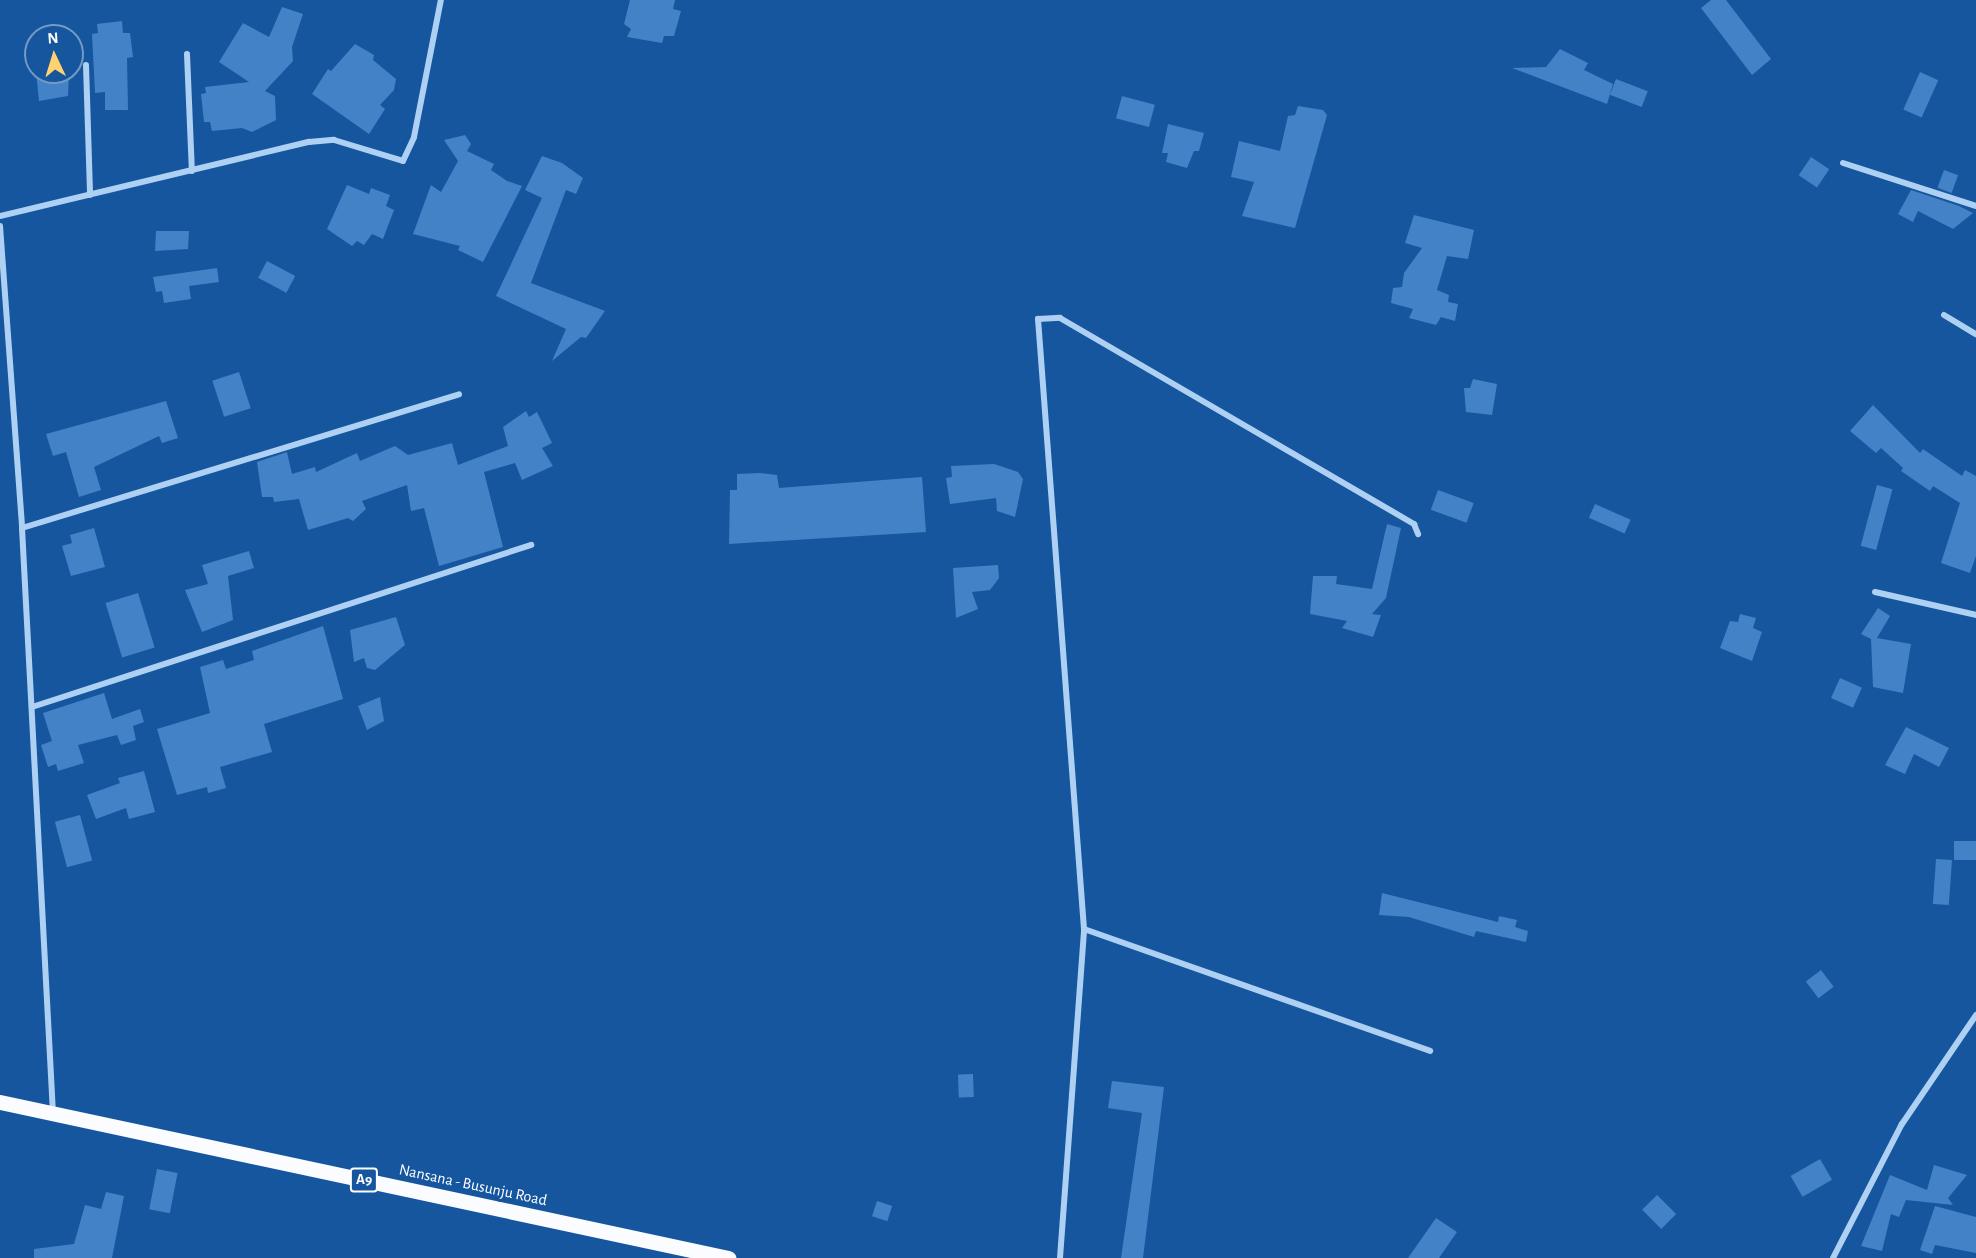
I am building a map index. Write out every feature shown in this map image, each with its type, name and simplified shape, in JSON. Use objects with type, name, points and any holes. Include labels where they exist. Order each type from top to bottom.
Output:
[{"type":"main road","name":"Nansana - Busunju Road","points":[[0,1102],[694,1254],[728,1258]]},
{"type":"street","points":[[0,216],[334,140],[403,161],[414,137],[441,0]]},
{"type":"street","points":[[187,54],[192,171]]},
{"type":"street","points":[[86,65],[90,195]]},
{"type":"street","points":[[1843,163],[1976,206]]},
{"type":"street","points":[[0,226],[22,528],[53,1113]]},
{"type":"street","points":[[1944,315],[1976,334]]},
{"type":"street","points":[[1060,1258],[1084,929],[1038,319],[1060,318],[1414,524],[1418,534]]},
{"type":"street","points":[[22,528],[459,394]]},
{"type":"street","points":[[32,707],[531,545]]},
{"type":"street","points":[[1875,592],[1976,615]]},
{"type":"street","points":[[1084,929],[1430,1051]]},
{"type":"street","points":[[1833,1258],[1902,1124],[1976,1015]]},
{"type":"building","points":[[630,0],[675,0],[673,9],[681,11],[674,36],[664,36],[662,43],[627,37],[631,29],[624,24]]},
{"type":"building","points":[[1711,0],[1726,0],[1771,59],[1752,75],[1701,8]]},
{"type":"building","points":[[282,7],[303,14],[292,47],[293,61],[265,91],[275,96],[276,120],[252,132],[242,128],[212,131],[210,122],[204,122],[201,94],[206,93],[205,87],[249,82],[219,62],[243,23],[269,37]]},
{"type":"building","points":[[122,21],[123,33],[130,33],[133,57],[127,58],[128,110],[105,110],[105,92],[95,93],[92,34],[98,33],[97,24]]},
{"type":"building","points":[[355,44],[374,55],[373,60],[396,79],[394,90],[380,105],[385,109],[369,134],[312,94],[328,69],[331,71]]},
{"type":"building","points":[[1560,49],[1588,63],[1584,70],[1613,84],[1607,104],[1512,68],[1546,67]]},
{"type":"building","points":[[1920,72],[1938,80],[1922,118],[1903,109]]},
{"type":"building","points":[[1616,79],[1648,91],[1642,107],[1610,95]]},
{"type":"building","points":[[37,84],[68,84],[68,96],[39,101]]},
{"type":"building","points":[[1122,96],[1155,105],[1149,127],[1116,118]]},
{"type":"building","points":[[1298,106],[1323,110],[1327,115],[1295,228],[1242,216],[1254,182],[1231,177],[1239,141],[1280,151],[1288,116],[1295,115]]},
{"type":"building","points":[[1168,124],[1204,133],[1199,151],[1194,151],[1187,168],[1166,162],[1168,153],[1162,153]]},
{"type":"building","points":[[465,135],[471,144],[467,151],[494,164],[491,170],[507,181],[522,186],[483,262],[458,250],[460,246],[413,234],[431,185],[441,192],[458,161],[444,140]]},
{"type":"building","points":[[542,156],[562,163],[583,178],[576,194],[566,190],[531,283],[605,311],[586,338],[581,337],[552,361],[566,329],[496,296],[542,198],[525,190]]},
{"type":"building","points":[[1811,157],[1829,169],[1817,188],[1799,175]]},
{"type":"building","points":[[1944,170],[1958,175],[1952,193],[1938,188]]},
{"type":"building","points":[[347,185],[369,194],[371,188],[390,195],[386,206],[394,210],[383,239],[372,234],[364,245],[357,241],[352,246],[327,229]]},
{"type":"building","points":[[1911,190],[1973,213],[1953,229],[1918,211],[1913,222],[1898,214]]},
{"type":"building","points":[[1414,215],[1474,230],[1468,259],[1447,256],[1437,290],[1449,295],[1448,302],[1458,304],[1455,321],[1441,317],[1436,325],[1409,318],[1413,309],[1391,303],[1393,288],[1402,287],[1404,273],[1422,248],[1405,243]]},
{"type":"building","points":[[156,231],[189,231],[188,249],[155,251]]},
{"type":"building","points":[[267,261],[295,276],[286,293],[258,278]]},
{"type":"building","points":[[217,268],[219,282],[189,286],[191,299],[164,303],[162,291],[156,292],[153,277]]},
{"type":"building","points":[[239,372],[251,408],[224,417],[212,381]]},
{"type":"building","points":[[1473,379],[1497,384],[1492,415],[1466,412],[1464,388],[1470,388]]},
{"type":"building","points":[[166,401],[178,438],[162,443],[159,436],[94,467],[101,490],[79,497],[66,452],[53,456],[46,434]]},
{"type":"building","points":[[1873,405],[1920,453],[1923,449],[1962,476],[1965,470],[1976,476],[1976,556],[1970,573],[1941,563],[1960,503],[1933,486],[1930,491],[1901,471],[1903,468],[1881,448],[1876,453],[1850,431]]},
{"type":"building","points":[[526,411],[529,417],[537,412],[552,443],[542,448],[553,466],[522,480],[515,463],[484,472],[503,547],[439,566],[424,508],[411,511],[407,485],[362,501],[366,509],[353,521],[348,518],[308,530],[299,499],[274,502],[273,497],[262,497],[257,462],[287,452],[292,474],[315,467],[316,472],[357,453],[360,461],[395,446],[408,455],[452,443],[458,465],[508,446],[503,427]]},
{"type":"building","points":[[994,464],[1018,472],[1023,479],[1015,517],[997,511],[996,498],[950,504],[946,478],[952,477],[951,466]]},
{"type":"building","points":[[737,474],[777,475],[779,488],[922,477],[926,532],[729,544],[730,490],[737,490]]},
{"type":"building","points":[[1877,485],[1892,489],[1876,550],[1861,546]]},
{"type":"building","points":[[1438,490],[1474,503],[1467,523],[1431,510]]},
{"type":"building","points":[[1595,504],[1631,520],[1625,534],[1589,518]]},
{"type":"building","points":[[1387,524],[1401,528],[1386,598],[1372,614],[1381,615],[1373,637],[1342,628],[1347,621],[1310,614],[1313,576],[1337,576],[1336,584],[1372,589]]},
{"type":"building","points":[[94,528],[105,567],[71,576],[62,546],[72,543],[70,535]]},
{"type":"building","points":[[249,551],[254,568],[228,576],[233,620],[202,632],[185,590],[208,584],[202,565]]},
{"type":"building","points":[[998,565],[999,578],[990,590],[972,592],[978,609],[956,618],[953,568]]},
{"type":"building","points":[[138,593],[155,648],[122,657],[105,603]]},
{"type":"building","points":[[1878,608],[1890,616],[1877,638],[1911,644],[1903,693],[1873,687],[1871,639],[1861,634]]},
{"type":"building","points":[[1740,614],[1756,618],[1753,628],[1762,632],[1752,661],[1720,648],[1730,621],[1738,622]]},
{"type":"building","points":[[396,617],[405,645],[375,670],[367,668],[364,658],[354,662],[350,630]]},
{"type":"building","points":[[323,626],[343,699],[264,724],[272,752],[220,767],[226,788],[208,793],[207,787],[177,795],[157,729],[210,713],[200,667],[223,660],[226,669],[254,660],[252,651]]},
{"type":"building","points":[[1840,678],[1862,688],[1853,708],[1831,698]]},
{"type":"building","points":[[104,693],[112,719],[140,709],[144,722],[133,726],[136,740],[121,745],[117,735],[78,745],[84,763],[58,771],[56,764],[48,767],[41,745],[52,741],[43,713]]},
{"type":"building","points":[[380,697],[384,721],[367,730],[358,706]]},
{"type":"building","points":[[1906,727],[1949,748],[1939,767],[1914,754],[1905,774],[1885,765]]},
{"type":"building","points":[[144,771],[155,812],[129,819],[126,808],[96,819],[87,795],[120,783],[118,778]]},
{"type":"building","points":[[80,815],[92,860],[67,867],[55,822]]},
{"type":"building","points":[[1954,841],[1976,841],[1976,860],[1954,860]]},
{"type":"building","points":[[1936,859],[1952,860],[1949,905],[1933,904]]},
{"type":"building","points":[[1382,893],[1498,922],[1499,916],[1517,920],[1515,927],[1528,931],[1526,942],[1476,931],[1474,937],[1409,917],[1379,915]]},
{"type":"building","points":[[1821,970],[1834,987],[1818,998],[1806,981]]},
{"type":"building","points":[[973,1074],[974,1097],[959,1098],[958,1075]]},
{"type":"building","points":[[1112,1081],[1164,1087],[1143,1258],[1121,1258],[1142,1113],[1108,1108]]},
{"type":"building","points":[[1820,1159],[1832,1180],[1803,1197],[1791,1176]]},
{"type":"building","points":[[1934,1165],[1967,1175],[1948,1198],[1953,1205],[1906,1200],[1899,1217],[1891,1214],[1882,1251],[1861,1246],[1890,1175],[1927,1190]]},
{"type":"building","points":[[157,1169],[178,1173],[170,1213],[149,1209]]},
{"type":"building","points":[[106,1192],[124,1196],[112,1258],[34,1258],[34,1249],[74,1244],[85,1205],[101,1209]]},
{"type":"building","points":[[1657,1195],[1676,1214],[1661,1229],[1642,1210]]},
{"type":"building","points":[[877,1201],[892,1206],[887,1221],[872,1216]]},
{"type":"building","points":[[1935,1206],[1976,1217],[1976,1253],[1935,1245],[1932,1254],[1920,1250]]},
{"type":"building","points":[[1436,1218],[1457,1232],[1439,1258],[1408,1258]]}]
